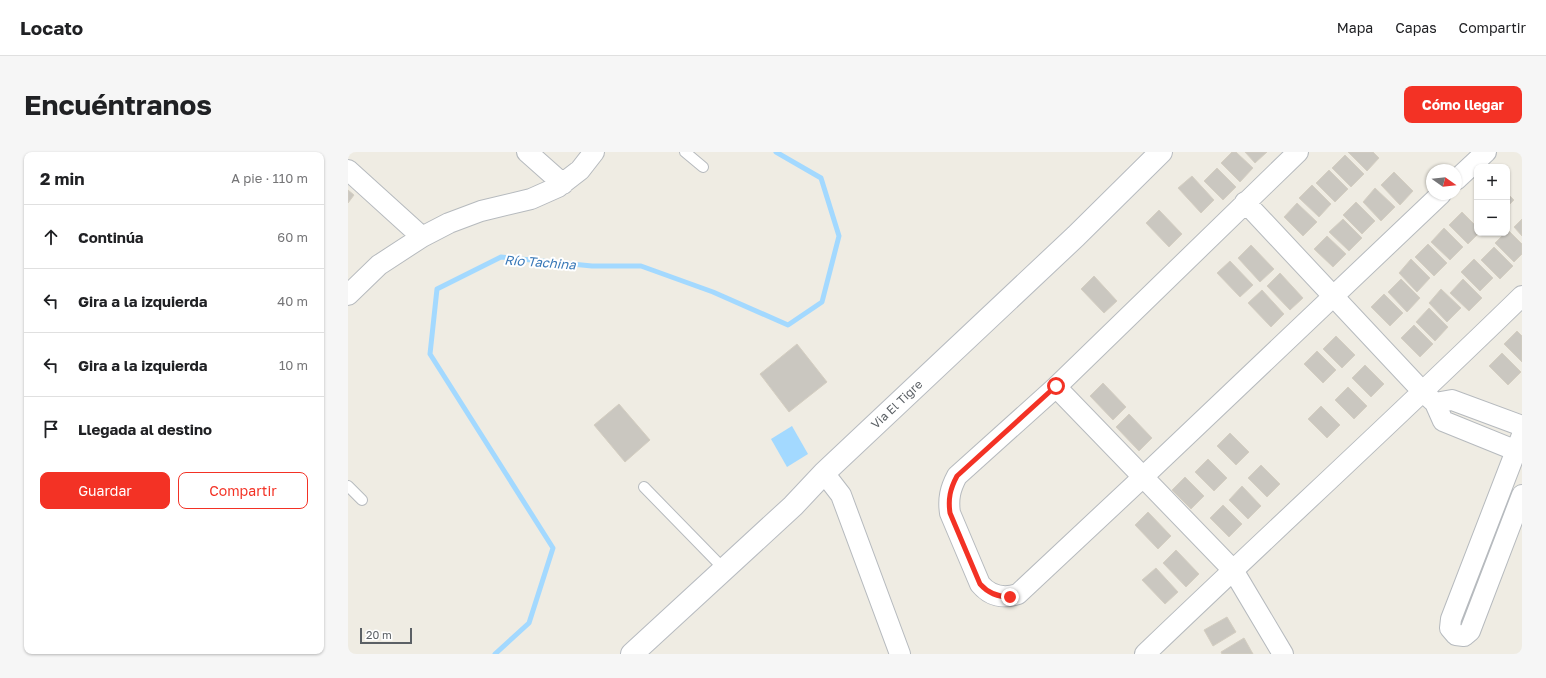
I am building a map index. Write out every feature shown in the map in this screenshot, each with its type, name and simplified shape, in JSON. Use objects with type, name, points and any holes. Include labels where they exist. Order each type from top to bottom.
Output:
[{"type":"street","points":[[527,152],[564,184]]},
{"type":"street","points":[[348,295],[379,265],[422,237],[481,210],[531,199],[545,194],[564,184],[580,170],[594,152]]},
{"type":"street","name":"Via El Tigre","points":[[632,654],[794,506],[824,473],[1076,236],[1161,152]]},
{"type":"street","points":[[1298,152],[1056,386],[957,476],[953,484],[949,503],[950,513],[980,584],[984,588],[994,595],[1002,597],[1010,597],[1018,594],[1435,200]]},
{"type":"street","points":[[1462,174],[1486,152]]},
{"type":"street","points":[[348,170],[422,237]]},
{"type":"street","points":[[1245,202],[1429,398],[1443,421],[1520,446],[1451,619],[1450,628],[1456,635],[1464,636],[1470,631],[1522,495]]},
{"type":"street","points":[[1145,654],[1233,570],[1429,398],[1522,296]]},
{"type":"street","points":[[1056,386],[1233,570],[1283,654]]},
{"type":"street","points":[[1429,398],[1452,400],[1522,426]]},
{"type":"street","points":[[824,473],[841,495],[900,654]]},
{"type":"lane","points":[[686,152],[703,167]]},
{"type":"lane","points":[[348,486],[362,500]]},
{"type":"lane","points":[[644,487],[724,569]]},
{"type":"water","points":[[792,426],[808,454],[787,467],[771,439]]},
{"type":"building","points":[[1232,152],[1236,152],[1253,168],[1240,182],[1221,163]]},
{"type":"building","points":[[1245,152],[1267,152],[1255,163]]},
{"type":"building","points":[[1348,152],[1373,152],[1379,158],[1367,171]]},
{"type":"building","points":[[1345,155],[1364,174],[1351,187],[1332,168]]},
{"type":"building","points":[[1217,168],[1236,187],[1223,200],[1204,181]]},
{"type":"building","points":[[1329,170],[1348,189],[1335,202],[1316,183]]},
{"type":"building","points":[[1394,172],[1413,191],[1400,205],[1381,185]]},
{"type":"building","points":[[1192,176],[1214,200],[1201,213],[1178,188]]},
{"type":"building","points":[[1312,185],[1331,204],[1319,217],[1299,198]]},
{"type":"building","points":[[1375,188],[1395,207],[1381,221],[1363,202]]},
{"type":"building","points":[[348,190],[354,195],[348,203]]},
{"type":"building","points":[[1510,196],[1514,200],[1510,204]]},
{"type":"building","points":[[1356,202],[1375,221],[1362,234],[1343,215]]},
{"type":"building","points":[[1297,203],[1317,222],[1303,236],[1284,217]]},
{"type":"building","points":[[1159,210],[1182,234],[1169,247],[1146,223]]},
{"type":"building","points":[[1462,212],[1474,224],[1474,236],[1476,236],[1468,244],[1449,225]]},
{"type":"building","points":[[1343,219],[1362,238],[1349,251],[1329,232]]},
{"type":"building","points":[[1522,219],[1522,236],[1514,227]]},
{"type":"building","points":[[1444,228],[1463,247],[1450,260],[1431,242]]},
{"type":"building","points":[[1510,232],[1522,244],[1522,254],[1514,262],[1495,243],[1502,236],[1510,236]]},
{"type":"building","points":[[1327,236],[1346,254],[1333,267],[1314,249]]},
{"type":"building","points":[[1428,244],[1447,263],[1434,276],[1415,257]]},
{"type":"building","points":[[1251,245],[1274,269],[1260,282],[1238,258]]},
{"type":"building","points":[[1494,247],[1513,266],[1500,279],[1481,260]]},
{"type":"building","points":[[1411,259],[1430,278],[1417,292],[1399,273]]},
{"type":"building","points":[[1474,259],[1493,278],[1480,291],[1461,272]]},
{"type":"building","points":[[1230,261],[1253,285],[1240,297],[1217,273]]},
{"type":"building","points":[[1280,273],[1303,298],[1290,310],[1267,286]]},
{"type":"building","points":[[1094,276],[1117,301],[1104,313],[1081,289]]},
{"type":"building","points":[[1401,279],[1420,298],[1407,312],[1388,292]]},
{"type":"building","points":[[1463,279],[1482,298],[1469,311],[1450,293]]},
{"type":"building","points":[[1441,289],[1461,308],[1447,322],[1429,303]]},
{"type":"building","points":[[1262,290],[1284,314],[1271,327],[1248,303]]},
{"type":"building","points":[[1384,294],[1403,313],[1390,326],[1371,307]]},
{"type":"building","points":[[1429,308],[1448,327],[1435,341],[1416,322]]},
{"type":"building","points":[[1414,325],[1433,344],[1420,357],[1401,338]]},
{"type":"building","points":[[1517,331],[1522,336],[1522,362],[1504,344]]},
{"type":"building","points":[[1336,336],[1355,355],[1342,368],[1323,349]]},
{"type":"building","points":[[797,344],[827,382],[789,412],[760,374]]},
{"type":"building","points":[[1317,351],[1336,370],[1323,383],[1304,364]]},
{"type":"building","points":[[1502,353],[1521,372],[1508,385],[1489,366]]},
{"type":"building","points":[[1365,365],[1384,384],[1371,397],[1352,378]]},
{"type":"building","points":[[1103,383],[1126,407],[1113,420],[1090,396]]},
{"type":"building","points":[[1348,387],[1367,406],[1354,419],[1335,400]]},
{"type":"building","points":[[619,404],[650,440],[625,462],[594,425]]},
{"type":"building","points":[[1321,406],[1340,425],[1327,438],[1308,419]]},
{"type":"building","points":[[1129,414],[1152,438],[1139,451],[1116,427]]},
{"type":"building","points":[[1230,433],[1249,452],[1236,465],[1217,446]]},
{"type":"building","points":[[1208,459],[1227,478],[1214,491],[1195,472]]},
{"type":"building","points":[[1261,465],[1280,484],[1267,497],[1248,478]]},
{"type":"building","points":[[1185,477],[1204,496],[1191,509],[1172,490]]},
{"type":"building","points":[[1242,486],[1261,506],[1248,519],[1229,500]]},
{"type":"building","points":[[1223,505],[1242,524],[1229,537],[1210,518]]},
{"type":"building","points":[[1148,512],[1171,536],[1158,549],[1135,525]]},
{"type":"building","points":[[1176,550],[1199,574],[1186,587],[1163,563]]},
{"type":"building","points":[[1156,568],[1178,592],[1165,604],[1142,580]]},
{"type":"building","points":[[1227,617],[1236,632],[1213,646],[1204,630]]},
{"type":"building","points":[[1244,638],[1253,654],[1222,654],[1221,652]]},
{"type":"waterway","name":"Río Tachina","points":[[495,654],[529,623],[553,548],[430,354],[437,289],[501,257],[592,266],[641,266],[713,292],[788,325],[822,302],[839,236],[821,178],[776,152]]},
{"type":"route","points":[[1010,597],[994,595],[988,592],[980,584],[950,513],[950,492],[957,476],[1056,386]]}]
